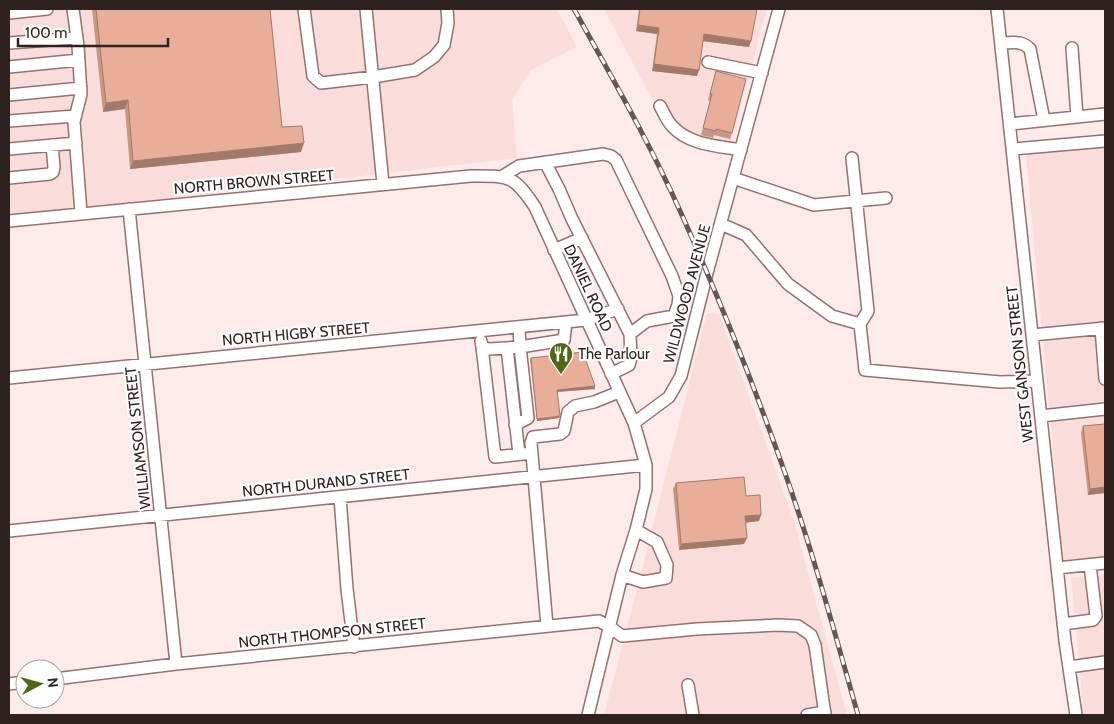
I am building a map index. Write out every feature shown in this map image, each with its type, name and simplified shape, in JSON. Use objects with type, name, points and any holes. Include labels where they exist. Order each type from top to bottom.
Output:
[{"type":"street","points":[[9,13],[47,9]]},
{"type":"street","points":[[73,9],[81,88],[74,122],[81,213]]},
{"type":"street","points":[[304,9],[313,76],[321,83],[373,78],[415,70],[434,56],[444,45],[448,23],[447,9]]},
{"type":"street","points":[[366,9],[383,184]]},
{"type":"street","name":"WILDWOOD AVENUE","points":[[634,423],[669,397],[681,376],[779,9]]},
{"type":"street","name":"WEST GANSON STREET","points":[[997,9],[1063,624],[1076,715]]},
{"type":"street","points":[[9,44],[77,38]]},
{"type":"street","points":[[1001,44],[1022,42],[1030,49],[1044,120]]},
{"type":"street","points":[[1072,48],[1077,117]]},
{"type":"street","points":[[9,67],[79,60]]},
{"type":"street","points":[[708,62],[762,73]]},
{"type":"street","points":[[9,95],[81,88]]},
{"type":"street","points":[[660,106],[671,126],[682,135],[696,142],[741,150]]},
{"type":"street","points":[[1010,124],[1105,114]]},
{"type":"street","points":[[9,121],[76,116]]},
{"type":"street","points":[[1012,149],[1105,141]]},
{"type":"street","points":[[9,149],[76,142]]},
{"type":"street","points":[[9,178],[50,174],[53,172],[52,145]]},
{"type":"street","points":[[503,176],[519,166],[545,162],[603,154],[611,156],[616,160],[672,276],[679,296],[674,316]]},
{"type":"street","points":[[852,158],[868,311],[860,324],[865,370],[1000,382],[1037,381]]},
{"type":"street","points":[[545,162],[630,334],[631,358],[629,365],[611,374]]},
{"type":"street","name":"NORTH BROWN STREET","points":[[9,221],[383,184],[471,176],[503,176]]},
{"type":"street","name":"DANIEL ROAD","points":[[503,176],[517,183],[535,207],[634,423]]},
{"type":"street","points":[[733,178],[814,205],[886,198]]},
{"type":"street","name":"WILLIAMSON STREET","points":[[129,209],[176,664]]},
{"type":"street","points":[[721,224],[746,235],[788,284],[832,316],[860,324]]},
{"type":"street","points":[[554,250],[582,238]]},
{"type":"street","name":"NORTH HIGBY STREET","points":[[9,378],[586,320],[618,308]]},
{"type":"street","points":[[630,334],[647,321],[674,316],[694,324]]},
{"type":"street","points":[[482,347],[489,349],[507,348],[564,340],[566,322]]},
{"type":"street","points":[[516,425],[528,418],[519,327]]},
{"type":"street","points":[[1032,335],[1103,328],[1105,379]]},
{"type":"street","points":[[480,332],[495,457],[532,453]]},
{"type":"street","points":[[507,348],[519,454]]},
{"type":"street","points":[[547,626],[531,443],[533,437],[560,434],[564,431],[568,412],[575,406],[594,402],[619,392]]},
{"type":"street","points":[[1041,416],[1105,409]]},
{"type":"street","points":[[588,715],[622,576],[646,489],[646,465],[634,423]]},
{"type":"street","name":"NORTH DURAND STREET","points":[[9,531],[646,465]]},
{"type":"street","points":[[340,496],[354,647]]},
{"type":"street","points":[[622,576],[643,582],[666,578],[667,565],[657,542],[636,530]]},
{"type":"street","points":[[1057,568],[1105,563]]},
{"type":"street","points":[[1063,624],[1093,620],[1096,616],[1090,565]]},
{"type":"street","name":"NORTH THOMPSON STREET","points":[[65,678],[176,664],[599,621],[610,626],[622,636],[697,629],[778,625],[798,626],[811,635],[815,645],[825,714]]},
{"type":"street","points":[[1069,667],[1105,662]]},
{"type":"street","points":[[688,685],[693,715]]},
{"type":"street","points":[[806,715],[825,714]]},
{"type":"shaded area","points":[[9,9],[557,9],[577,47],[531,70],[512,99],[517,158],[9,217]]},
{"type":"shaded area","points":[[604,9],[767,9],[730,145],[692,141],[662,118]]},
{"type":"shaded area","points":[[1105,135],[1105,558],[1063,562],[1025,144]]},
{"type":"shaded area","points":[[707,313],[719,314],[794,521],[847,715],[604,715]]},
{"type":"shaded area","points":[[1105,574],[1105,715],[1077,715],[1083,705],[1071,578]]},
{"type":"building","points":[[96,9],[270,9],[282,127],[302,126],[304,143],[133,161],[128,100],[106,103]]},
{"type":"building","points":[[640,9],[757,9],[751,41],[704,34],[699,70],[654,64],[659,28],[638,25]]},
{"type":"building","points":[[716,71],[746,79],[732,133],[703,128]]},
{"type":"building","name":"The Parlour","points":[[583,352],[595,386],[557,390],[560,416],[537,419],[531,358]]},
{"type":"building","points":[[1105,424],[1105,487],[1090,489],[1083,426]]},
{"type":"building","points":[[744,477],[746,496],[760,495],[761,515],[745,516],[747,538],[681,544],[676,483]]},
{"type":"railway","points":[[574,9],[630,110],[669,187],[736,342],[773,440],[805,533],[858,715]]},
{"type":"place","name":"The Parlour","points":[[561,375]]}]
